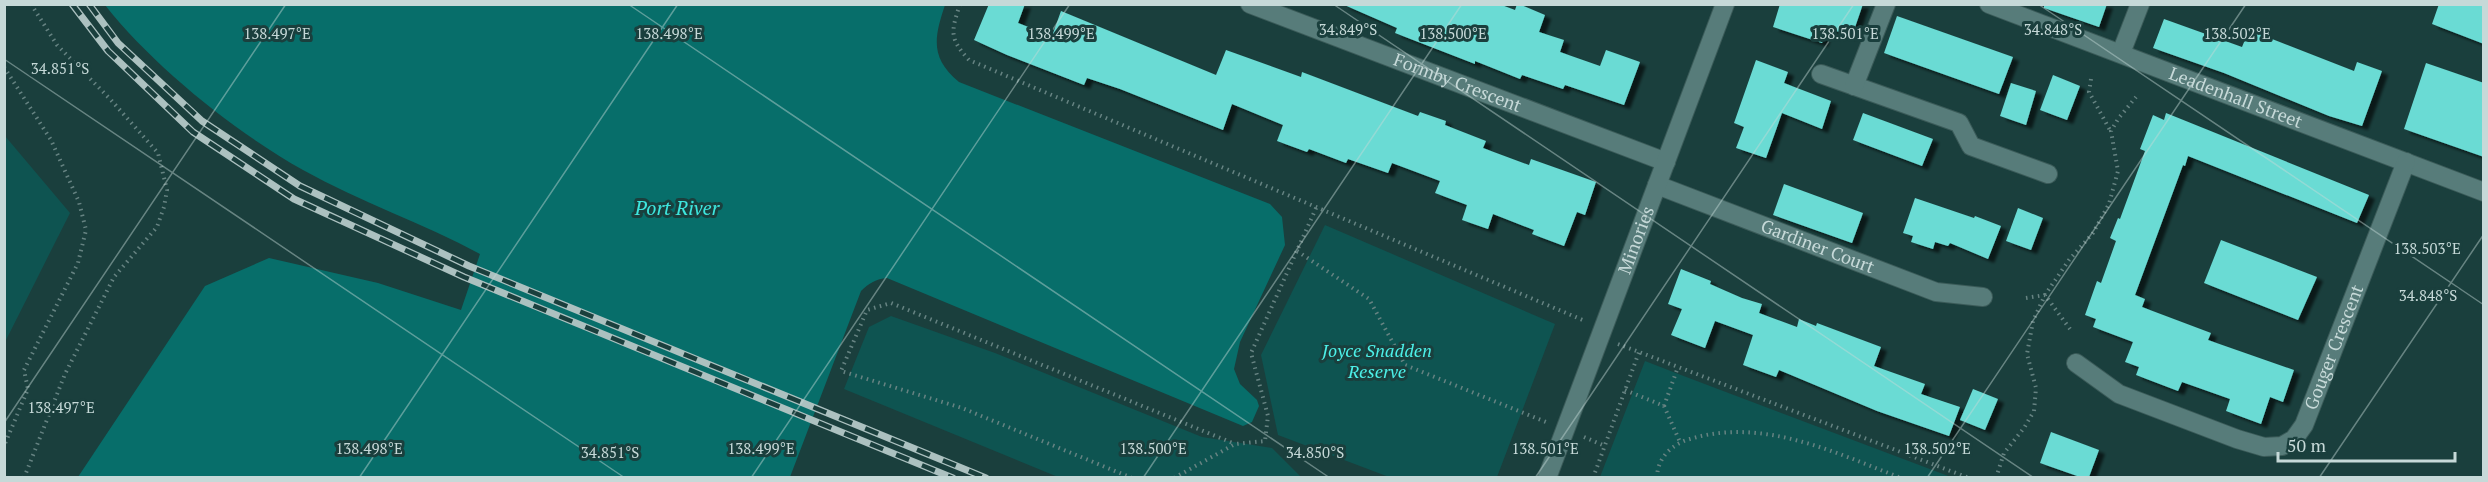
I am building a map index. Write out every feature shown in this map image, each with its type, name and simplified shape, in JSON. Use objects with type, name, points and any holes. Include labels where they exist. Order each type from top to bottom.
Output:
[{"type":"street","name":"Formby Crescent","points":[[1250,4],[1666,162]]},
{"type":"street","name":"Minories","points":[[1547,477],[1725,4]]},
{"type":"street","points":[[1854,86],[1886,4]]},
{"type":"street","name":"Leadenhall Street","points":[[1989,4],[2484,192]]},
{"type":"street","points":[[2121,53],[2140,4]]},
{"type":"street","points":[[1821,74],[1959,123],[1971,146],[2048,174]]},
{"type":"street","name":"Gouger Crescent","points":[[2076,363],[2119,394],[2237,440],[2264,447],[2282,446],[2294,439],[2304,425],[2406,162]]},
{"type":"street","name":"Gardiner Court","points":[[1657,184],[1936,292],[1983,297]]},
{"type":"path","points":[[24,477],[65,374],[114,277],[157,227],[164,207],[166,190],[158,153],[111,100],[57,45],[31,4]]},
{"type":"path","points":[[960,4],[951,30],[956,45],[969,60],[1317,206],[1602,332],[1639,352],[1969,477]]},
{"type":"path","points":[[4,67],[51,140],[79,202],[86,230],[78,263],[24,370],[28,389],[4,446]]},
{"type":"path","points":[[1996,477],[2004,453],[2034,411],[2036,388],[2027,354],[2033,321],[2045,294],[2069,260],[2093,233],[2109,204],[2118,171],[2112,133],[2089,92],[2091,80]]},
{"type":"path","points":[[2112,133],[2118,118],[2136,97]]},
{"type":"path","points":[[1174,477],[1235,444],[1265,441],[1268,416],[1251,352],[1317,206]]},
{"type":"path","points":[[1297,251],[1369,299],[1405,365],[1605,446]]},
{"type":"path","points":[[2026,298],[2045,294]]},
{"type":"path","points":[[2045,294],[2070,329]]},
{"type":"path","points":[[1132,477],[962,408],[841,371],[867,310],[891,303],[1235,444]]},
{"type":"path","points":[[1593,477],[1639,352]]},
{"type":"path","points":[[1678,367],[1664,406],[1680,442]]},
{"type":"path","points":[[1625,390],[1664,406]]},
{"type":"path","points":[[1657,477],[1662,458],[1680,442],[1710,433],[1737,431],[1768,433],[1830,451],[1901,477]]},
{"type":"green space","points":[[5,136],[70,213],[5,342]]},
{"type":"green space","name":"Joyce Snadden Reserve","points":[[1325,225],[1555,324],[1497,477],[1389,477],[1278,435],[1261,355]]},
{"type":"green space","points":[[891,316],[995,353],[1202,437],[1272,448],[1301,477],[1058,477],[844,389],[869,327]]},
{"type":"green space","points":[[1645,361],[1681,375],[1951,477],[1600,477]]},
{"type":"water","name":"Port River","points":[[105,5],[945,5],[938,28],[937,47],[943,64],[959,82],[1270,204],[1282,217],[1285,245],[1240,342],[1234,369],[1240,384],[1257,400],[1259,406],[1252,422],[1243,426],[887,278],[873,282],[861,291],[790,477],[78,477],[205,286],[269,258],[378,283],[461,310],[480,254],[325,182],[277,155],[196,96],[124,28]]},
{"type":"building","points":[[989,4],[1025,4],[1018,23],[1052,36],[1061,11],[1216,75],[1226,50],[1301,77],[1302,72],[1418,116],[1420,112],[1446,121],[1445,125],[1486,141],[1483,148],[1529,165],[1531,159],[1596,182],[1585,215],[1577,212],[1564,246],[1532,234],[1534,230],[1493,214],[1488,229],[1462,220],[1467,205],[1435,193],[1440,181],[1392,163],[1388,173],[1348,159],[1346,163],[1309,149],[1307,152],[1277,141],[1283,125],[1232,104],[1223,130],[1120,89],[1087,78],[1084,85],[1007,55],[974,40]]},
{"type":"building","points":[[1342,4],[1499,4],[1515,10],[1519,4],[1545,15],[1539,32],[1564,40],[1560,52],[1600,66],[1606,50],[1640,62],[1624,105],[1565,85],[1563,89],[1522,75],[1520,79],[1475,61],[1475,64],[1395,33],[1397,28]]},
{"type":"building","points":[[1780,4],[1863,4],[1852,36],[1827,28],[1822,43],[1773,27]]},
{"type":"building","points":[[2044,4],[2107,4],[2099,27],[2044,8]]},
{"type":"building","points":[[2439,4],[2484,4],[2484,44],[2432,24]]},
{"type":"building","points":[[1897,16],[2013,57],[1999,94],[1884,53]]},
{"type":"building","points":[[2164,19],[2242,47],[2249,30],[2354,71],[2357,62],[2382,71],[2362,126],[2329,116],[2224,73],[2153,48]]},
{"type":"building","points":[[1756,60],[1788,72],[1784,83],[1831,101],[1822,129],[1782,113],[1766,158],[1736,148],[1744,127],[1734,123]]},
{"type":"building","points":[[2426,63],[2484,83],[2484,157],[2404,129]]},
{"type":"building","points":[[2053,75],[2080,86],[2067,120],[2040,110]]},
{"type":"building","points":[[2011,83],[2036,91],[2026,125],[2000,116]]},
{"type":"building","points":[[1863,113],[1933,139],[1922,166],[1853,140]]},
{"type":"building","points":[[2166,113],[2369,195],[2357,223],[2188,156],[2185,166],[2183,165],[2135,295],[2145,299],[2142,307],[2211,333],[2208,340],[2294,370],[2283,402],[2270,397],[2261,424],[2226,411],[2230,399],[2182,382],[2178,391],[2136,375],[2139,367],[2125,362],[2133,342],[2093,327],[2096,319],[2085,315],[2097,281],[2101,283],[2116,241],[2110,238],[2118,218],[2120,219],[2145,151],[2140,149],[2153,115],[2164,120]]},
{"type":"building","points":[[1784,184],[1863,213],[1852,243],[1773,215]]},
{"type":"building","points":[[1915,198],[2001,226],[1988,259],[1950,243],[1948,246],[1935,242],[1933,249],[1911,242],[1913,236],[1903,233]]},
{"type":"building","points":[[2018,208],[2043,218],[2031,250],[2006,241]]},
{"type":"building","points":[[2221,240],[2317,277],[2298,320],[2204,283]]},
{"type":"building","points":[[1681,269],[1711,281],[1710,284],[1742,298],[1762,304],[1759,313],[1797,327],[1799,319],[1816,326],[1817,323],[1881,347],[1874,366],[1925,384],[1921,394],[1960,407],[1949,436],[1877,411],[1779,370],[1776,377],[1743,365],[1753,335],[1715,321],[1705,348],[1671,335],[1682,309],[1668,304]]},
{"type":"building","points":[[1973,389],[1998,399],[1985,430],[1960,420]]},
{"type":"building","points":[[2051,432],[2099,450],[2089,477],[2080,477],[2040,463]]},
{"type":"railway","points":[[72,4],[108,51],[193,132],[294,199],[464,277],[953,478]]},
{"type":"railway","points":[[89,4],[118,43],[202,121],[300,186],[469,266],[986,478]]}]
